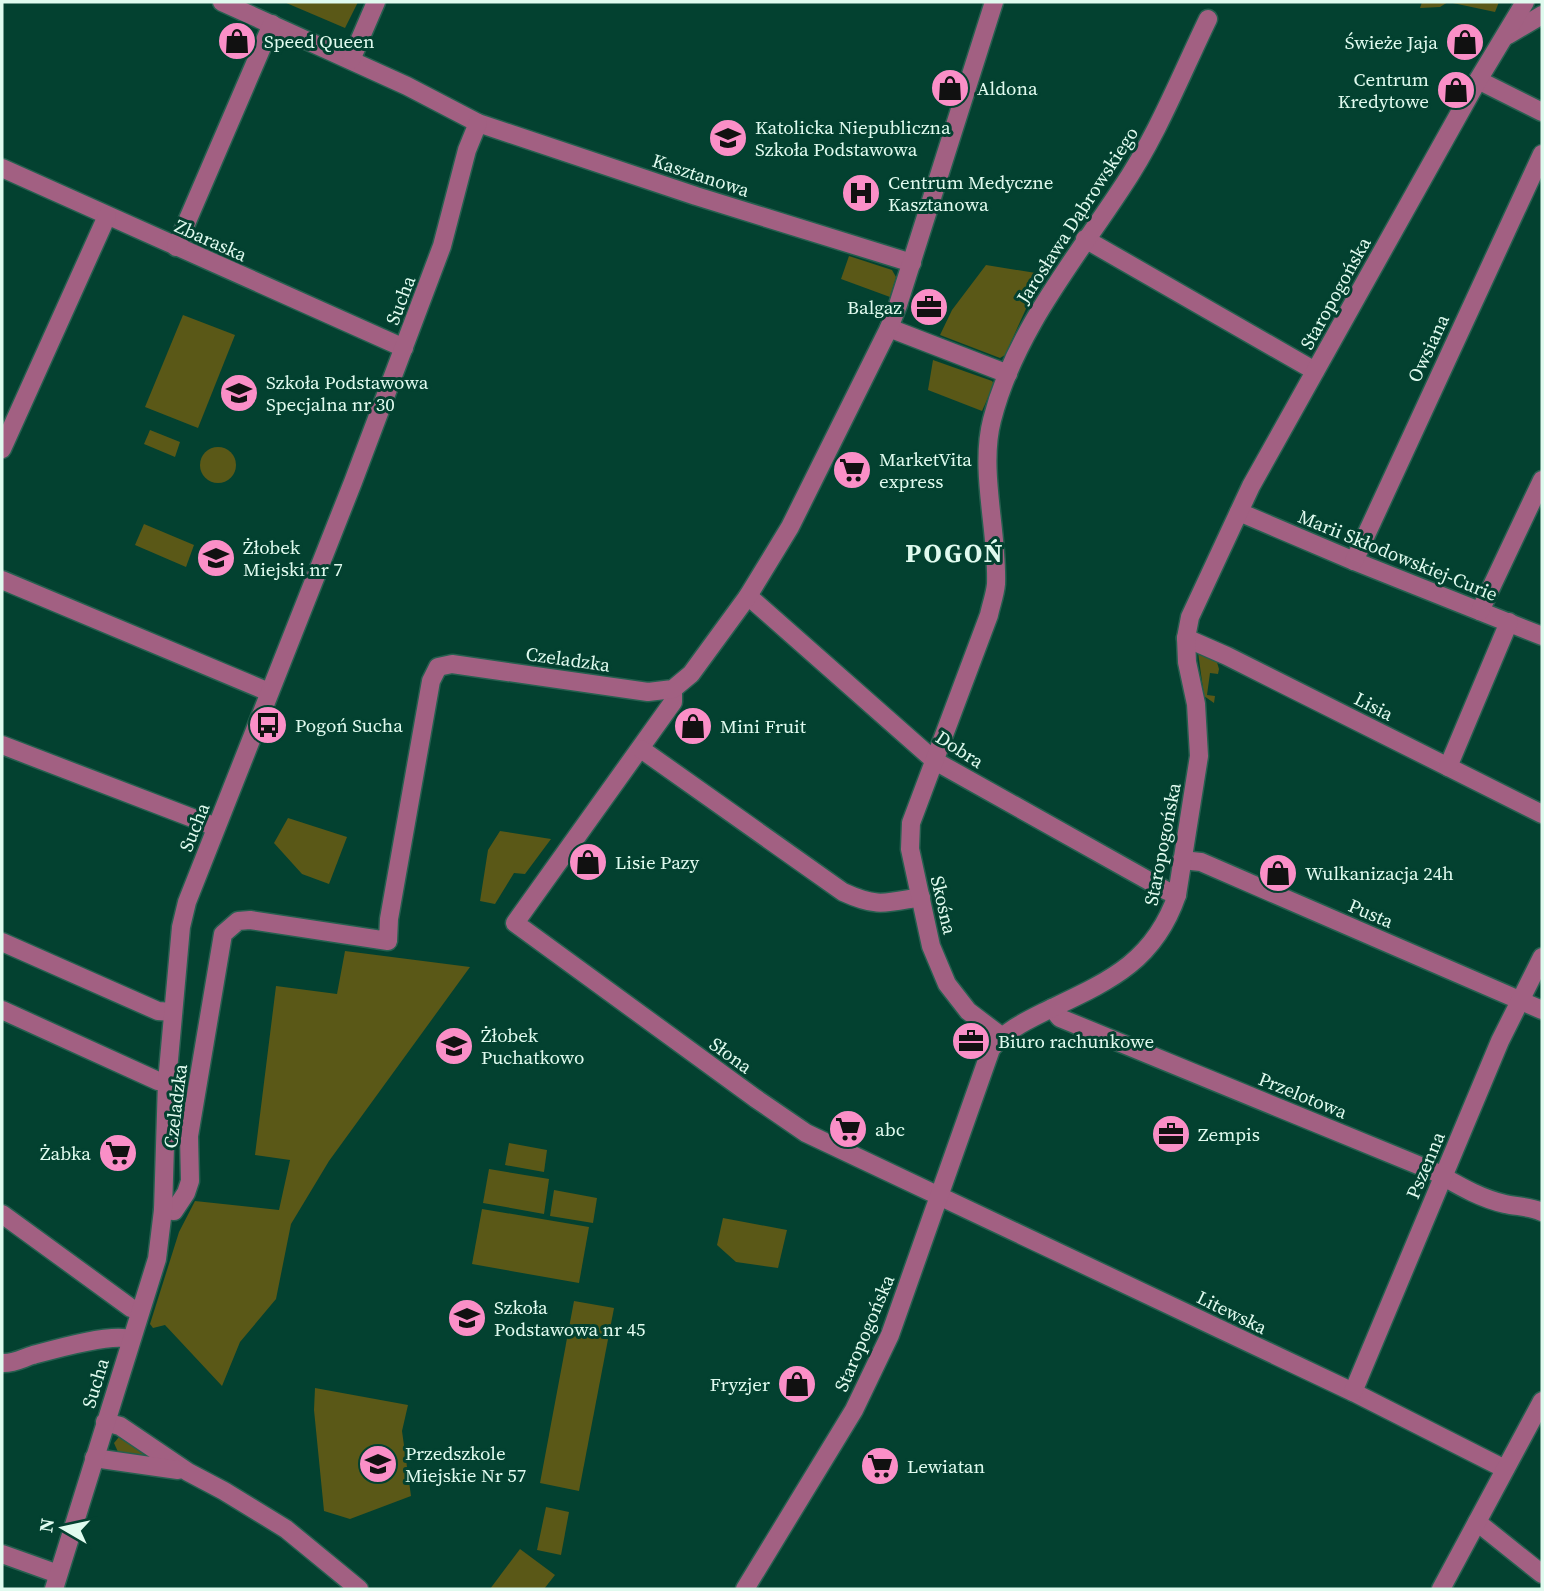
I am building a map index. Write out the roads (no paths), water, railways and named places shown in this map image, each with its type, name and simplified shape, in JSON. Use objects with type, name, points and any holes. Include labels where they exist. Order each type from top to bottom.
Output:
[{"type":"street","name":"Kasztanowa","points":[[222,2],[351,60],[478,123],[688,193],[912,263]]},
{"type":"street","points":[[351,60],[376,2]]},
{"type":"street","points":[[922,897],[884,905],[863,901],[843,892],[641,749],[673,702],[673,689],[691,674],[748,596],[790,527],[889,328],[994,2]]},
{"type":"street","name":"Staropogońska","points":[[745,1589],[854,1410],[890,1335],[991,1049],[1001,1036],[1022,1022],[1117,975],[1140,957],[1160,935],[1170,916],[1177,895],[1199,741],[1186,638],[1190,617],[1239,512],[1315,371],[1478,80],[1525,2]]},
{"type":"street","name":"Staropogońska","points":[[1505,37],[1542,15]]},
{"type":"street","name":"Jarosława Dąbrowskiego","points":[[934,761],[989,615],[996,588],[987,444],[992,418],[1008,374],[1042,305],[1121,190],[1150,141],[1208,19]]},
{"type":"street","points":[[176,247],[272,24]]},
{"type":"street","points":[[1478,80],[1542,112]]},
{"type":"street","name":"Sucha","points":[[56,1582],[157,1259],[163,1210],[167,1082],[181,927],[187,902],[404,348],[442,246],[467,150],[478,123]]},
{"type":"street","name":"Owsiana","points":[[1354,561],[1542,154]]},
{"type":"street","name":"Zbaraska","points":[[2,168],[404,348]]},
{"type":"street","points":[[2,449],[107,216]]},
{"type":"street","points":[[1085,239],[1315,371]]},
{"type":"street","points":[[889,328],[1008,374]]},
{"type":"street","points":[[1480,611],[1542,480]]},
{"type":"street","name":"Marii Skłodowskiej-Curie","points":[[1239,512],[1542,636]]},
{"type":"street","points":[[2,580],[269,692]]},
{"type":"street","name":"Dobra","points":[[748,596],[934,761],[1177,895]]},
{"type":"street","points":[[1448,767],[1509,622]]},
{"type":"street","name":"Lisia","points":[[1186,638],[1207,646],[1542,814]]},
{"type":"street","name":"Czeladzka","points":[[163,1210],[174,1211],[186,1193],[190,1181],[189,1136],[223,934],[238,921],[250,920],[388,941],[389,919],[430,681],[438,667],[452,664],[648,692],[673,689]]},
{"type":"street","points":[[2,745],[216,827]]},
{"type":"street","name":"Słona","points":[[641,749],[515,923],[799,1129],[939,1196]]},
{"type":"street","name":"Skośna","points":[[934,761],[911,823],[909,849],[931,946],[947,984],[968,1011],[1001,1036]]},
{"type":"street","name":"Pusta","points":[[1182,860],[1201,862],[1542,1010]]},
{"type":"street","points":[[2,942],[158,1011],[173,1012]]},
{"type":"street","name":"Pszenna","points":[[1353,1392],[1442,1176],[1542,957]]},
{"type":"street","name":"Przelotowa","points":[[1052,1008],[1059,1018],[1442,1176],[1481,1197],[1542,1212]]},
{"type":"street","points":[[2,1010],[158,1082],[167,1082]]},
{"type":"street","name":"Litewska","points":[[939,1196],[1353,1392],[1505,1469]]},
{"type":"street","points":[[2,1213],[131,1308],[140,1311]]},
{"type":"street","points":[[2,1363],[8,1364],[114,1337],[130,1339]]},
{"type":"street","points":[[1441,1589],[1542,1401]]},
{"type":"street","points":[[105,1422],[120,1426],[188,1472],[286,1529],[359,1589]]},
{"type":"street","points":[[94,1458],[150,1464],[188,1472]]},
{"type":"street","points":[[1477,1522],[1542,1574]]},
{"type":"street","points":[[2,1554],[56,1582]]},
{"type":"place","name":"Speed Queen","points":[[237,41]]},
{"type":"place","name":"Świeże Jaja","points":[[1465,42]]},
{"type":"place","name":"Aldona","points":[[950,88]]},
{"type":"place","name":"Centrum Kredytowe","points":[[1456,90]]},
{"type":"place","name":"Katolicka Niepubliczna Szkoła Podstawowa","points":[[728,138]]},
{"type":"place","name":"Centrum Medyczne Kasztanowa","points":[[861,193]]},
{"type":"place","name":"Balgaz","points":[[929,307]]},
{"type":"place","name":"Szkoła Podstawowa Specjalna nr 30","points":[[239,393]]},
{"type":"place","name":"MarketVita express","points":[[852,470]]},
{"type":"place","name":"Żłobek Miejski nr 7","points":[[216,558]]},
{"type":"place","name":"Pogoń Sucha","points":[[268,725]]},
{"type":"place","name":"Mini Fruit","points":[[693,726]]},
{"type":"place","name":"Lisie Pazy","points":[[588,862]]},
{"type":"place","name":"Wulkanizacja 24h","points":[[1278,873]]},
{"type":"place","name":"Biuro rachunkowe","points":[[971,1041]]},
{"type":"place","name":"Żłobek Puchatkowo","points":[[454,1046]]},
{"type":"place","name":"abc","points":[[848,1129]]},
{"type":"place","name":"Zempis","points":[[1171,1134]]},
{"type":"place","name":"Żabka","points":[[118,1153]]},
{"type":"place","name":"Szkoła Podstawowa nr 45","points":[[467,1318]]},
{"type":"place","name":"Fryzjer","points":[[797,1384]]},
{"type":"place","name":"Przedszkole Miejskie Nr 57","points":[[378,1464]]},
{"type":"place","name":"Lewiatan","points":[[880,1466]]},
{"type":"district","name":"POGOŃ","points":[[955,553]]}]
